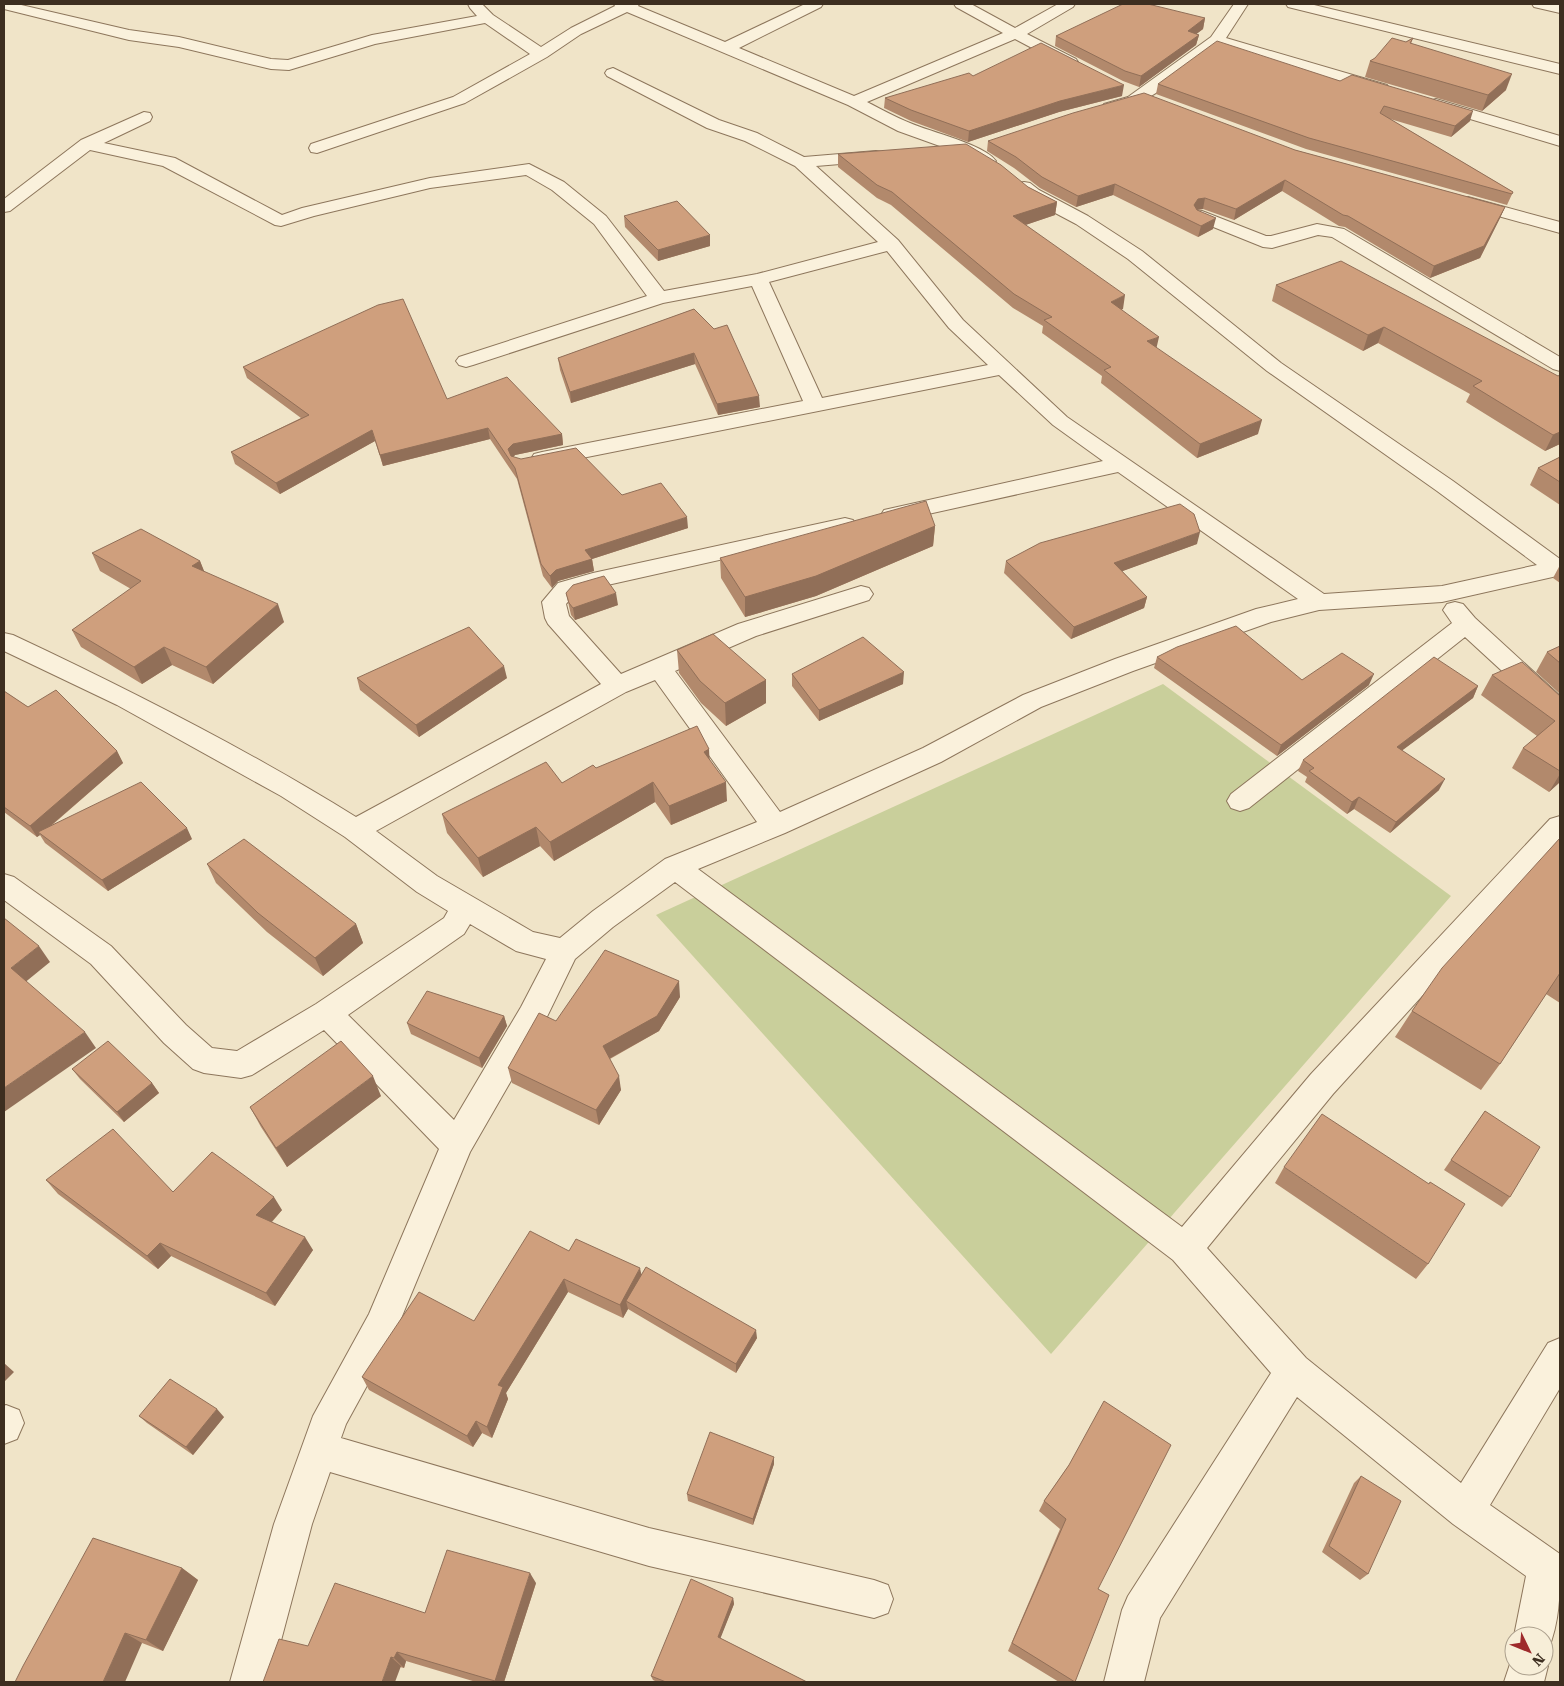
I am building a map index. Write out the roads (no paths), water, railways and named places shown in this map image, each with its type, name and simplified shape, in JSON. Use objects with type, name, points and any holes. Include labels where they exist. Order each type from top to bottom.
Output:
[{"type":"street","points":[[474,4],[488,18],[540,54]]},
{"type":"street","points":[[726,48],[816,4]]},
{"type":"street","points":[[961,4],[1082,68]]},
{"type":"street","points":[[854,102],[1017,33],[1068,4]]},
{"type":"street","points":[[1090,112],[1134,100],[1179,69],[1220,34],[1241,4]]},
{"type":"street","points":[[1293,4],[1560,69]]},
{"type":"street","points":[[1539,4],[1560,9]]},
{"type":"street","points":[[4,5],[129,35],[179,42],[271,64],[289,65],[372,40],[488,18]]},
{"type":"street","points":[[317,148],[459,100],[540,54],[576,31],[627,5],[854,102],[904,127],[968,150],[1006,173],[1033,194],[1082,220],[1135,255],[1274,367],[1559,567]]},
{"type":"street","points":[[1206,23],[1220,34],[1397,93]]},
{"type":"street","points":[[613,73],[713,124],[751,137],[801,162],[891,244],[956,324],[1060,421],[1318,602]]},
{"type":"street","points":[[1124,89],[1158,104]]},
{"type":"street","points":[[1425,101],[1560,141]]},
{"type":"street","points":[[4,207],[86,144],[144,117]]},
{"type":"street","points":[[86,144],[169,162],[280,221],[308,212],[430,184],[529,169],[558,186],[600,220],[659,298]]},
{"type":"street","points":[[930,152],[968,150],[985,144]]},
{"type":"street","points":[[801,162],[892,155]]},
{"type":"street","points":[[1455,198],[1560,228]]},
{"type":"street","points":[[1202,216],[1262,242],[1272,242],[1317,229],[1338,233],[1560,365]]},
{"type":"street","points":[[466,361],[659,298],[758,279],[891,244]]},
{"type":"street","points":[[758,279],[815,405]]},
{"type":"street","points":[[523,462],[1004,368]]},
{"type":"street","points":[[617,686],[557,618],[554,602],[566,589],[601,579],[1122,464]]},
{"type":"street","points":[[250,1682],[293,1524],[331,1416],[381,1326],[457,1145],[532,1016],[565,951],[603,919],[675,867],[774,826],[932,755],[1032,701],[1124,665],[1265,615],[1318,602],[1442,594],[1559,567]]},
{"type":"street","points":[[356,830],[617,686],[747,630],[861,594]]},
{"type":"street","points":[[1442,594],[1466,624],[1560,710]]},
{"type":"street","points":[[1240,801],[1466,624]]},
{"type":"street","points":[[4,641],[126,699],[290,789],[356,830],[427,884],[526,942],[565,951]]},
{"type":"street","points":[[660,669],[774,826]]},
{"type":"street","points":[[1185,1249],[1322,1084],[1560,826]]},
{"type":"street","points":[[675,867],[1185,1249],[1293,1371],[1466,1511],[1554,1571],[1537,1626]]},
{"type":"street","points":[[4,885],[101,956],[175,1034],[204,1060],[241,1065],[327,1013],[454,926],[465,908]]},
{"type":"street","points":[[327,1013],[457,1145]]},
{"type":"street","points":[[1466,1511],[1560,1355]]},
{"type":"street","points":[[1124,1682],[1142,1610],[1293,1371]]},
{"type":"street","points":[[318,1450],[650,1547],[874,1598]]}]
